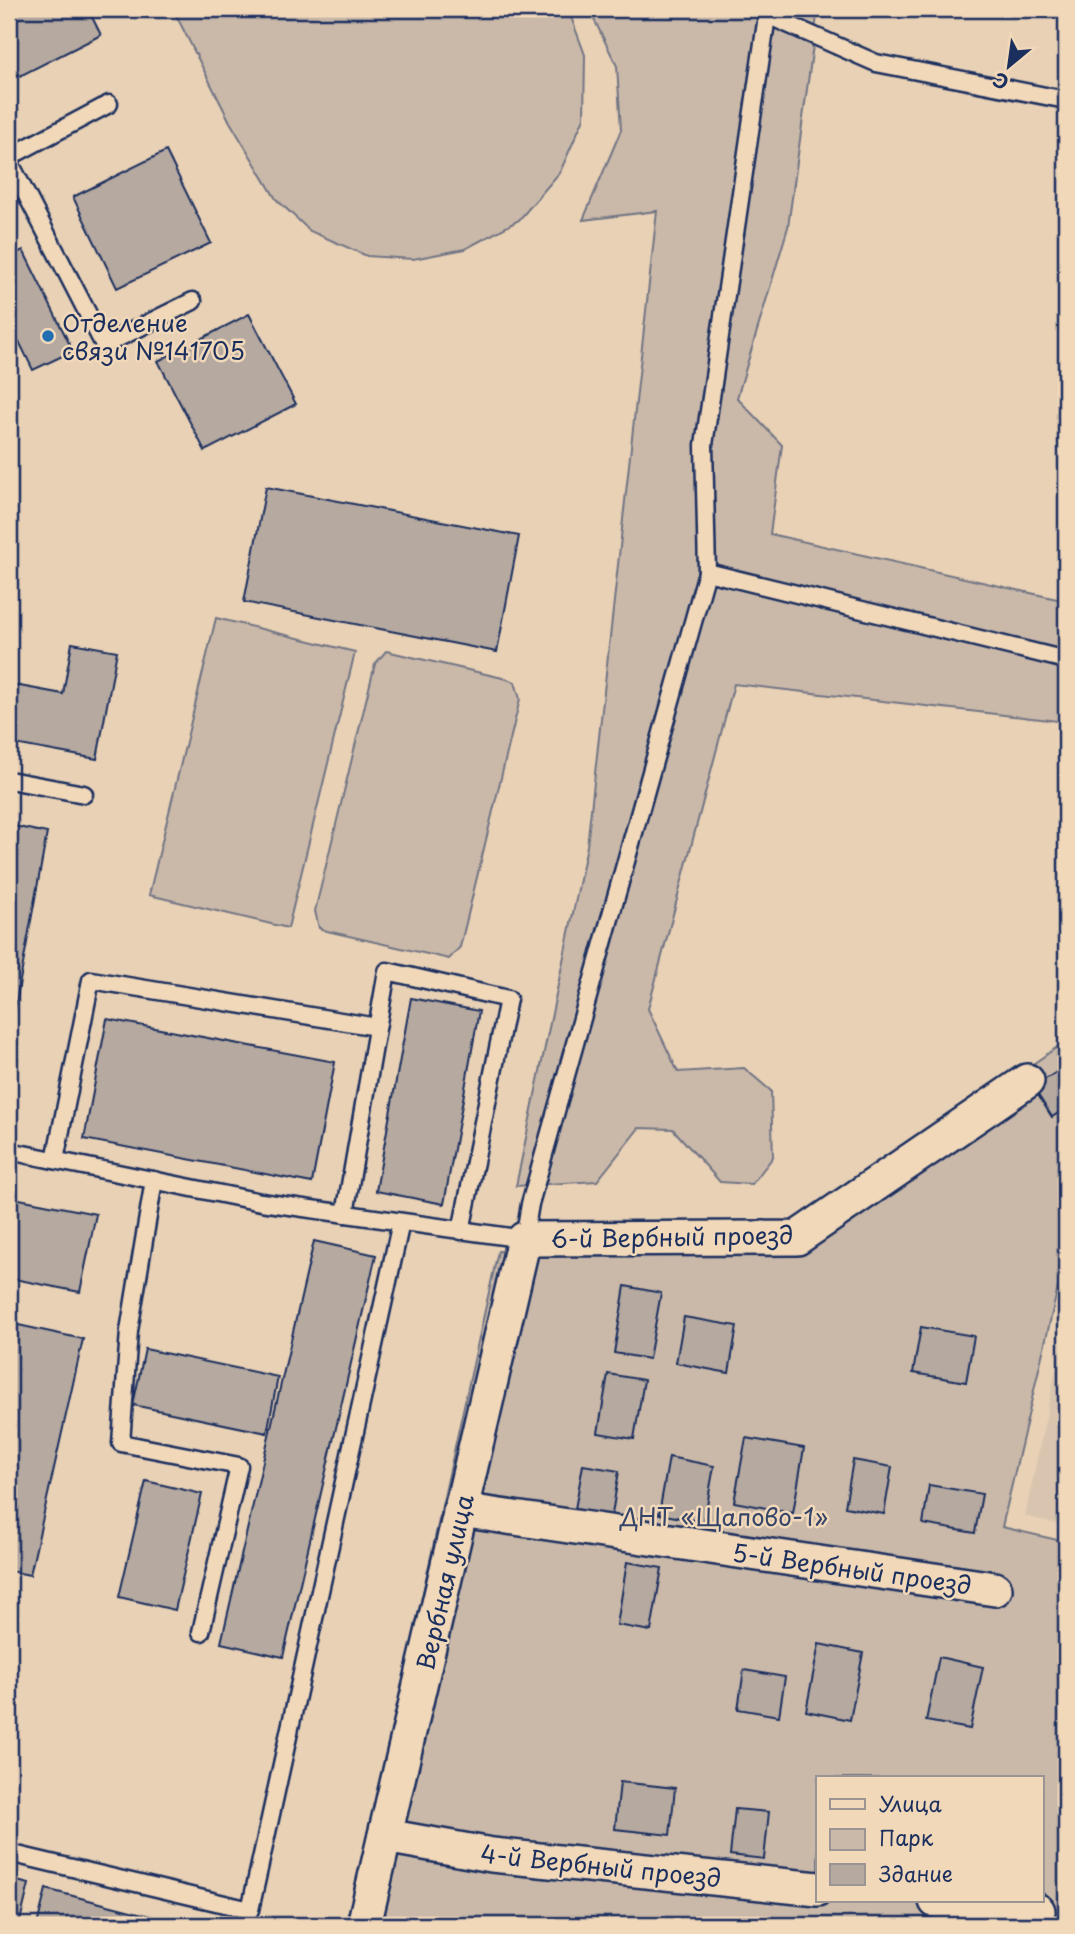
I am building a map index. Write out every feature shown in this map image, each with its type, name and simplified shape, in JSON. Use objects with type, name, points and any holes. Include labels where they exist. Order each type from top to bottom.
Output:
[{"type":"street","name":"6-й Вербный проезд","points":[[524,1239],[797,1238],[1027,1081]]},
{"type":"street","name":"Вербная улица","points":[[364,1925],[524,1239]]},
{"type":"street","name":"5-й Вербный проезд","points":[[460,1510],[995,1589]]},
{"type":"street","name":"4-й Вербный проезд","points":[[385,1836],[492,1855],[816,1889]]},
{"type":"street","points":[[946,1902],[1038,1911]]},
{"type":"lane","points":[[9,1151],[261,1202],[524,1239],[536,1182],[707,572],[704,445],[767,12],[876,63],[1066,100]]},
{"type":"lane","points":[[109,104],[9,159],[104,345],[193,301]]},
{"type":"lane","points":[[707,572],[1066,660]]},
{"type":"lane","points":[[9,780],[84,794]]},
{"type":"lane","points":[[345,1214],[387,971],[508,999],[461,1231]]},
{"type":"lane","points":[[55,1160],[91,980],[377,1027]]},
{"type":"lane","points":[[153,1180],[129,1331],[121,1443],[239,1466],[201,1632]]},
{"type":"lane","points":[[9,1853],[250,1910],[401,1222]]},
{"type":"shaded area","points":[[1066,1321],[1066,1526],[1025,1516]]},
{"type":"green space","points":[[173,9],[568,9],[585,55],[584,118],[560,172],[519,220],[465,249],[413,259],[367,256],[310,231],[276,199],[230,122]]},
{"type":"green space","points":[[589,9],[818,9],[788,227],[737,398],[782,445],[770,534],[1066,601],[1066,722],[734,684],[648,1009],[678,1072],[744,1068],[771,1091],[773,1157],[752,1184],[720,1182],[673,1129],[639,1128],[597,1181],[516,1186],[587,846],[657,211],[583,220],[621,130],[617,66]]},
{"type":"green space","points":[[216,618],[355,652],[288,928],[149,895]]},
{"type":"green space","points":[[386,651],[507,679],[515,682],[520,699],[460,947],[449,959],[327,931],[319,928],[315,911],[375,664]]},
{"type":"green space","name":"ДНТ «Щапово-1»","points":[[1066,1041],[1066,1253],[1002,1527],[1066,1542],[1064,1925],[350,1925],[498,1251],[537,1253],[803,1224]]},
{"type":"building","points":[[9,9],[88,9],[101,35],[14,79],[9,68]]},
{"type":"building","points":[[166,151],[211,243],[117,288],[73,197]]},
{"type":"building","points":[[23,250],[73,351],[33,370],[11,325],[9,326],[9,257]]},
{"type":"building","points":[[249,314],[296,404],[205,451],[158,361]]},
{"type":"building","points":[[266,487],[519,536],[497,652],[244,602]]},
{"type":"building","points":[[72,643],[117,651],[97,759],[9,743],[9,684],[63,694]]},
{"type":"building","points":[[9,825],[47,833],[9,1041]]},
{"type":"building","points":[[411,998],[479,1011],[444,1204],[376,1191]]},
{"type":"building","points":[[107,1019],[335,1062],[312,1183],[84,1139]]},
{"type":"building","points":[[1066,1066],[1066,1108],[1052,1117],[1033,1087]]},
{"type":"building","points":[[9,1197],[96,1214],[80,1292],[9,1278]]},
{"type":"building","points":[[314,1241],[376,1255],[283,1657],[221,1643]]},
{"type":"building","points":[[625,1286],[661,1293],[649,1359],[614,1353]]},
{"type":"building","points":[[684,1317],[737,1326],[729,1373],[676,1363]]},
{"type":"building","points":[[9,1323],[83,1339],[30,1575],[9,1571]]},
{"type":"building","points":[[921,1327],[974,1336],[966,1382],[913,1373]]},
{"type":"building","points":[[145,1349],[278,1377],[267,1433],[133,1405]]},
{"type":"building","points":[[608,1374],[644,1380],[634,1439],[598,1433]]},
{"type":"building","points":[[746,1438],[804,1448],[793,1513],[734,1502]]},
{"type":"building","points":[[669,1457],[714,1466],[704,1522],[659,1514]]},
{"type":"building","points":[[853,1460],[892,1467],[884,1514],[845,1507]]},
{"type":"building","points":[[583,1465],[619,1471],[610,1527],[573,1520]]},
{"type":"building","points":[[146,1481],[202,1494],[175,1610],[119,1597]]},
{"type":"building","points":[[929,1485],[982,1494],[975,1533],[923,1524]]},
{"type":"building","points":[[627,1562],[662,1568],[651,1631],[617,1625]]},
{"type":"building","points":[[819,1644],[863,1653],[850,1720],[806,1711]]},
{"type":"building","points":[[939,1657],[983,1667],[970,1729],[926,1721]]},
{"type":"building","points":[[744,1670],[785,1677],[779,1716],[738,1709]]},
{"type":"building","points":[[620,1782],[675,1788],[670,1835],[615,1829]]},
{"type":"building","points":[[735,1809],[769,1812],[764,1859],[730,1855]]},
{"type":"building","points":[[9,1879],[29,1884],[19,1925],[9,1925]]},
{"type":"building","points":[[46,1889],[185,1925],[37,1925]]},
{"type":"place","name":"Отделение связи №141705","points":[[48,336]]}]
